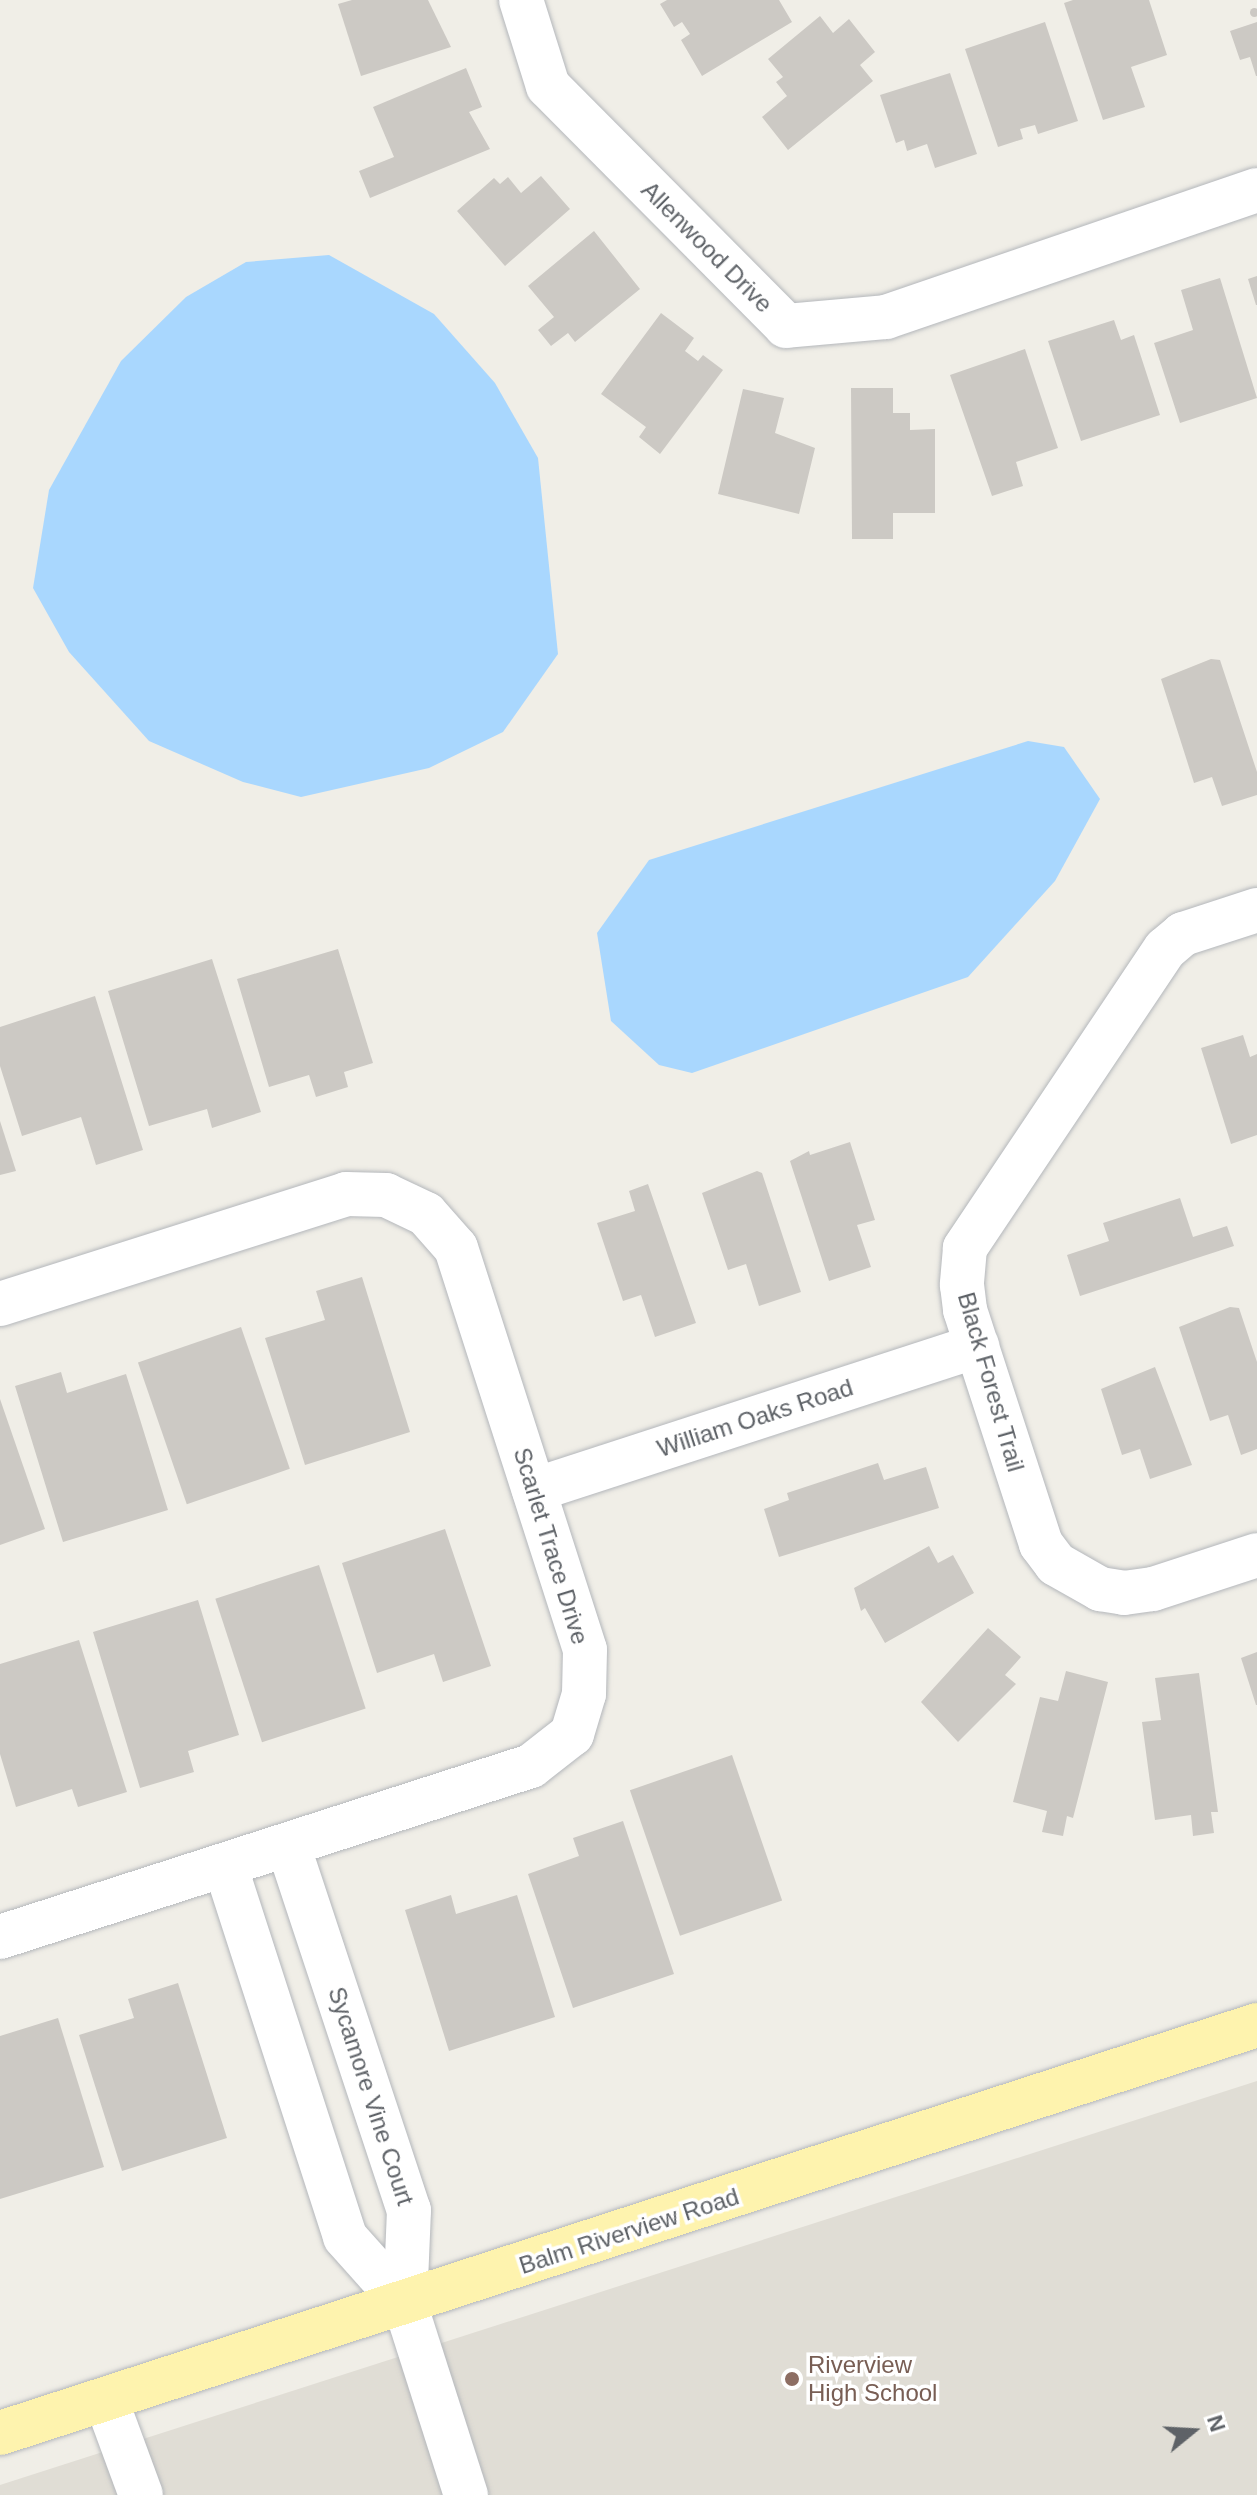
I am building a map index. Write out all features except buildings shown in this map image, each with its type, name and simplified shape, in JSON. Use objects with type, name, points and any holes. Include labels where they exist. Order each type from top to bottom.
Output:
[{"type":"main road","name":"Balm Riverview Road","points":[[0,2433],[1257,2025]]},
{"type":"street","name":"Allenwood Drive","points":[[521,0],[548,86],[786,326],[886,317],[1257,190]]},
{"type":"street","name":"Black Forest Trail","points":[[1257,910],[1183,934],[1165,949],[965,1248],[962,1285],[977,1346],[1041,1544],[1056,1564],[1100,1589],[1124,1593],[1153,1589],[1257,1555]]},
{"type":"street","name":"Scarlet Trace Drive","points":[[0,1304],[346,1194],[386,1195],[426,1214],[456,1248],[585,1650],[584,1694],[572,1734],[531,1766],[0,1937]]},
{"type":"street","name":"William Oaks Road","points":[[534,1490],[977,1346]]},
{"type":"street","name":"Sycamore Vine Court","points":[[288,1845],[409,2210],[405,2304]]},
{"type":"street","points":[[225,1865],[345,2237],[405,2304],[466,2495]]},
{"type":"street","points":[[106,2400],[141,2495]]},
{"type":"shaded area","name":"Riverview High School","points":[[1257,2081],[1257,2495],[0,2495],[0,2485]]},
{"type":"water","points":[[329,255],[434,314],[495,383],[538,458],[558,654],[503,732],[429,768],[301,797],[243,782],[149,741],[69,652],[33,588],[49,490],[121,361],[186,297],[246,262]]},
{"type":"water","points":[[1028,741],[1064,747],[1100,799],[1055,881],[968,977],[692,1073],[659,1065],[611,1021],[597,933],[649,860]]},
{"type":"place","name":"Riverview High School","points":[[792,2379]]}]
